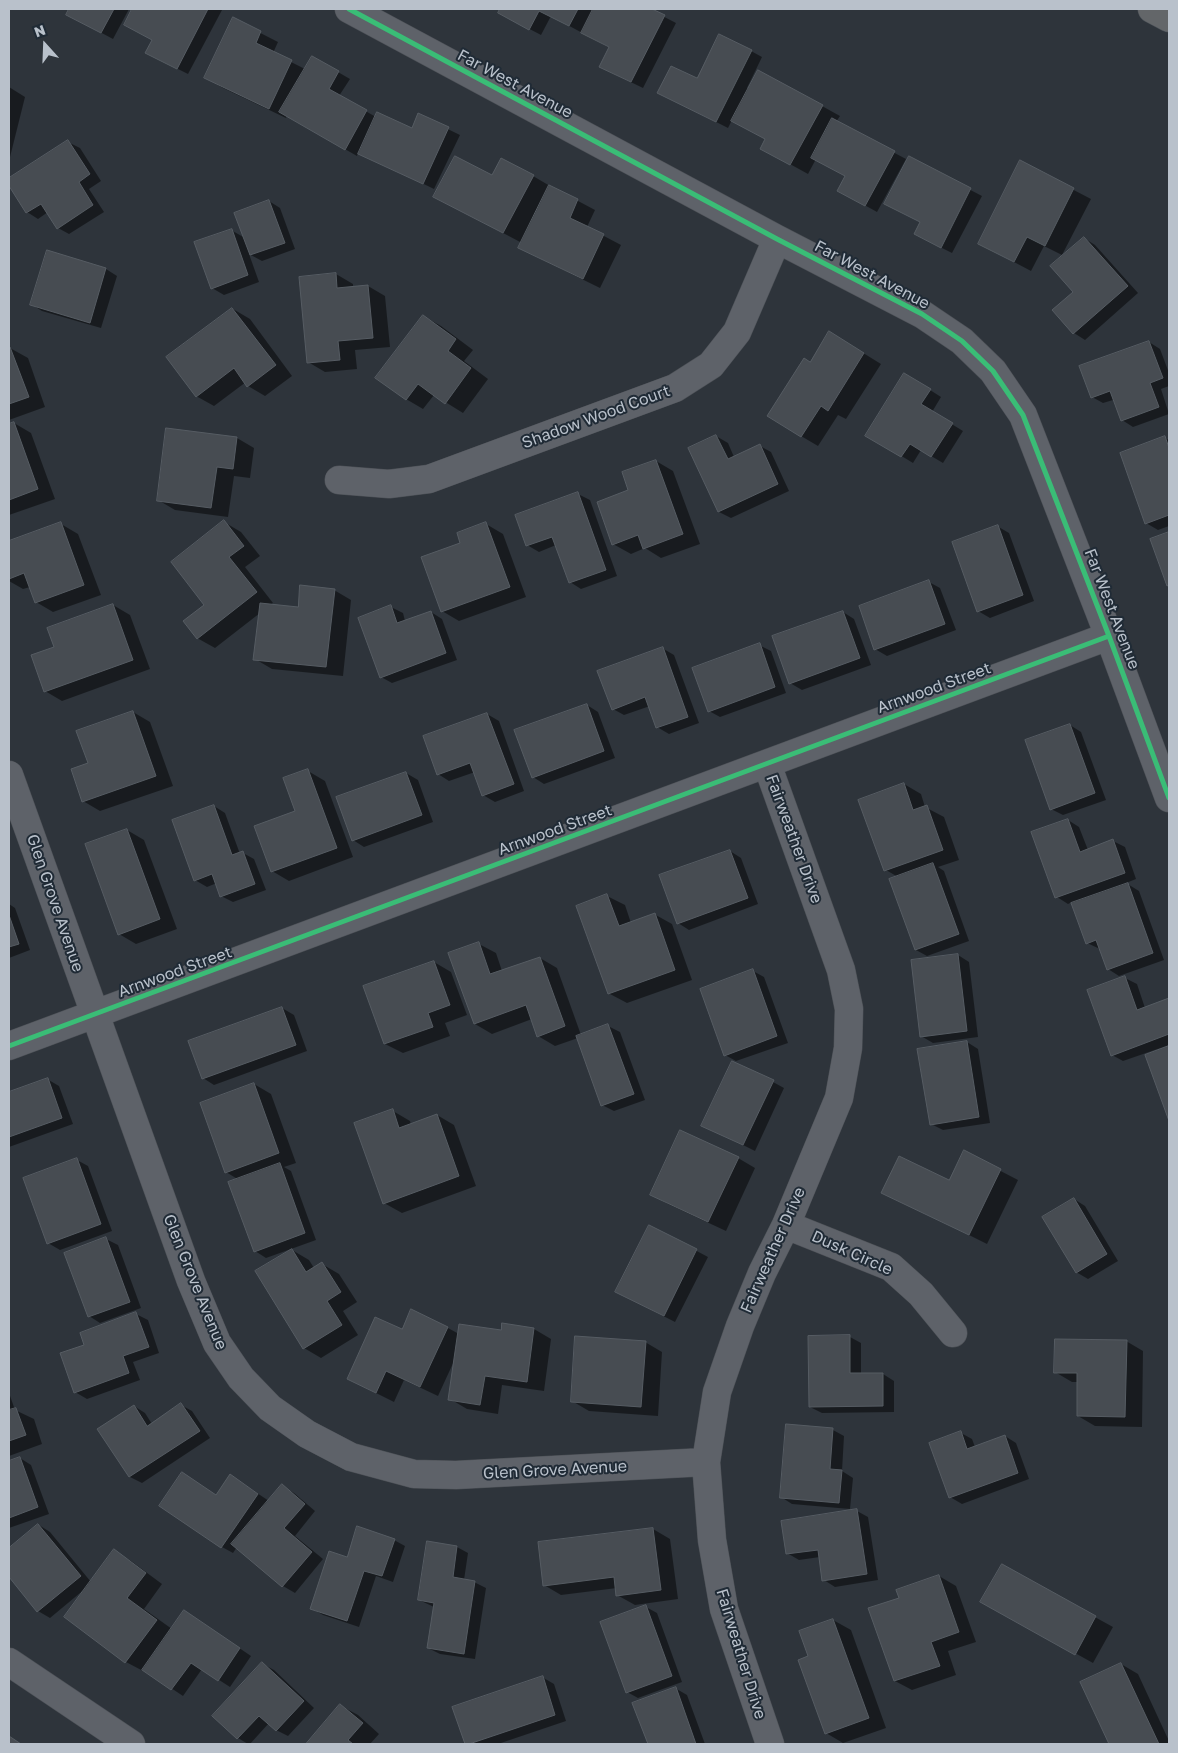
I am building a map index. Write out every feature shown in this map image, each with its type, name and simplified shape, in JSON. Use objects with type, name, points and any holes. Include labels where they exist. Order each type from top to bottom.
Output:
[{"type":"highway","points":[[1152,9],[1169,18]]},
{"type":"street","name":"Far West Avenue","points":[[349,9],[777,240],[922,314],[962,341],[993,371],[1023,415],[1109,636],[1169,798]]},
{"type":"street","name":"Shadow Wood Court","points":[[339,480],[389,484],[429,479],[675,388],[711,365],[737,332],[777,240]]},
{"type":"street","name":"Arnwood Street","points":[[9,1046],[1109,636]]},
{"type":"street","name":"Fairweather Drive","points":[[767,764],[840,970],[849,1009],[848,1048],[839,1098],[786,1225],[762,1273],[740,1326],[717,1392],[706,1462],[712,1540],[724,1609],[770,1744]]},
{"type":"street","name":"Glen Grove Avenue","points":[[9,775],[191,1281],[217,1343],[241,1378],[270,1408],[307,1434],[350,1457],[414,1474],[456,1476],[706,1462]]},
{"type":"street","name":"Dusk Circle","points":[[786,1225],[891,1267],[921,1294],[953,1333]]},
{"type":"street","points":[[9,1662],[132,1744]]},
{"type":"building","points":[[69,9],[114,9],[101,33],[66,15]]},
{"type":"building","points":[[132,9],[208,9],[177,69],[145,53],[152,40],[124,25]]},
{"type":"building","points":[[500,9],[578,9],[569,26],[539,11],[529,30],[498,13]]},
{"type":"building","points":[[593,9],[652,9],[665,15],[631,82],[599,67],[609,47],[581,33]]},
{"type":"building","points":[[233,17],[261,31],[256,43],[292,60],[269,109],[204,78]]},
{"type":"building","points":[[719,34],[752,50],[716,122],[657,93],[671,66],[697,78]]},
{"type":"building","points":[[312,56],[339,71],[329,89],[367,110],[345,150],[279,112]]},
{"type":"building","points":[[758,70],[823,105],[790,165],[760,149],[765,139],[731,121]]},
{"type":"building","points":[[377,112],[412,128],[418,113],[449,127],[423,184],[358,154]]},
{"type":"building","points":[[832,118],[895,151],[865,206],[837,191],[845,176],[811,158]]},
{"type":"building","points":[[68,140],[90,174],[79,182],[93,205],[57,229],[41,204],[26,213],[9,186],[9,178]]},
{"type":"building","points":[[455,156],[492,175],[501,158],[534,175],[503,233],[433,197]]},
{"type":"building","points":[[909,156],[971,188],[941,248],[914,234],[920,222],[884,204]]},
{"type":"building","points":[[1020,160],[1074,188],[1045,246],[1027,237],[1014,262],[978,244]]},
{"type":"building","points":[[549,185],[578,199],[570,218],[604,234],[583,279],[518,248]]},
{"type":"building","points":[[269,200],[285,243],[250,255],[234,213]]},
{"type":"building","points":[[232,229],[248,275],[211,289],[194,242]]},
{"type":"building","points":[[1084,237],[1128,286],[1073,334],[1052,310],[1073,292],[1050,266]]},
{"type":"building","points":[[47,250],[106,268],[90,323],[30,305]]},
{"type":"building","points":[[336,273],[337,288],[368,285],[373,338],[338,341],[340,360],[307,363],[299,277]]},
{"type":"building","points":[[232,308],[276,365],[247,387],[234,368],[196,397],[166,357]]},
{"type":"building","points":[[423,315],[456,339],[448,351],[471,368],[445,404],[418,384],[406,400],[375,378]]},
{"type":"building","points":[[829,331],[864,353],[828,411],[821,406],[801,437],[767,416],[804,358],[810,362]]},
{"type":"building","points":[[1149,341],[1163,378],[1150,383],[1159,407],[1121,421],[1110,391],[1091,398],[1079,366]]},
{"type":"building","points":[[9,347],[29,397],[9,404]]},
{"type":"building","points":[[904,373],[931,389],[921,404],[953,423],[931,457],[910,444],[901,457],[865,436]]},
{"type":"building","points":[[14,422],[38,489],[9,500],[9,424]]},
{"type":"building","points":[[166,428],[237,437],[233,469],[217,467],[211,508],[157,501]]},
{"type":"building","points":[[716,435],[728,459],[760,444],[778,484],[718,512],[688,448]]},
{"type":"building","points":[[1165,436],[1169,448],[1169,515],[1145,524],[1120,453]]},
{"type":"building","points":[[656,460],[683,534],[643,549],[638,535],[612,545],[597,502],[628,490],[622,472]]},
{"type":"building","points":[[578,492],[606,570],[569,583],[552,537],[526,546],[515,515]]},
{"type":"building","points":[[224,520],[244,546],[229,557],[257,592],[197,639],[183,621],[204,605],[171,562]]},
{"type":"building","points":[[61,522],[84,585],[35,603],[24,573],[9,579],[9,541]]},
{"type":"building","points":[[486,522],[510,587],[441,612],[421,557],[460,543],[457,533]]},
{"type":"building","points":[[998,525],[1023,595],[977,612],[952,542]]},
{"type":"building","points":[[1169,532],[1169,585],[1167,586],[1150,539]]},
{"type":"building","points":[[929,580],[945,624],[874,650],[859,606]]},
{"type":"building","points":[[300,585],[335,589],[326,667],[253,660],[260,603],[298,607]]},
{"type":"building","points":[[113,604],[133,660],[44,692],[31,655],[54,647],[47,628]]},
{"type":"building","points":[[391,605],[397,623],[431,611],[446,653],[380,678],[358,618]]},
{"type":"building","points":[[843,611],[860,658],[789,684],[772,636]]},
{"type":"building","points":[[760,643],[775,687],[708,712],[692,668]]},
{"type":"building","points":[[663,647],[688,717],[656,728],[645,697],[612,710],[597,671]]},
{"type":"building","points":[[587,704],[604,751],[532,778],[514,730]]},
{"type":"building","points":[[133,711],[156,776],[82,802],[71,769],[88,763],[76,731]]},
{"type":"building","points":[[487,713],[514,784],[482,796],[470,763],[437,775],[423,736]]},
{"type":"building","points":[[1070,724],[1095,793],[1050,810],[1025,740]]},
{"type":"building","points":[[308,769],[337,848],[271,872],[254,826],[295,811],[283,778]]},
{"type":"building","points":[[406,772],[422,815],[352,841],[336,797]]},
{"type":"building","points":[[904,783],[913,810],[927,805],[943,850],[884,871],[858,800]]},
{"type":"building","points":[[214,805],[232,855],[243,851],[255,884],[220,897],[212,874],[194,881],[172,820]]},
{"type":"building","points":[[1068,819],[1080,852],[1113,839],[1125,873],[1055,898],[1031,832]]},
{"type":"building","points":[[127,829],[160,919],[118,935],[85,844]]},
{"type":"building","points":[[730,850],[748,898],[677,924],[659,875]]},
{"type":"building","points":[[933,863],[959,934],[915,950],[889,879]]},
{"type":"building","points":[[1128,883],[1153,953],[1107,970],[1096,940],[1086,944],[1071,903]]},
{"type":"building","points":[[607,894],[619,926],[655,913],[675,970],[608,994],[576,906]]},
{"type":"building","points":[[9,915],[19,944],[9,947]]},
{"type":"building","points":[[479,942],[490,974],[540,957],[565,1026],[537,1037],[526,1005],[474,1024],[448,953]]},
{"type":"building","points":[[958,954],[967,1031],[920,1037],[911,960]]},
{"type":"building","points":[[434,961],[450,1005],[428,1013],[433,1027],[384,1044],[363,986]]},
{"type":"building","points":[[753,969],[777,1036],[724,1056],[700,989]]},
{"type":"building","points":[[1125,976],[1137,1010],[1169,998],[1169,1034],[1111,1056],[1087,990]]},
{"type":"building","points":[[282,1007],[296,1045],[202,1079],[188,1041]]},
{"type":"building","points":[[608,1024],[634,1094],[601,1106],[576,1036]]},
{"type":"building","points":[[967,1041],[979,1117],[930,1125],[917,1049]]},
{"type":"building","points":[[1169,1046],[1169,1121],[1145,1055]]},
{"type":"building","points":[[732,1061],[774,1080],[743,1145],[701,1126]]},
{"type":"building","points":[[48,1078],[62,1118],[9,1137],[9,1092]]},
{"type":"building","points":[[254,1083],[279,1153],[225,1173],[200,1103]]},
{"type":"building","points":[[393,1109],[399,1128],[437,1114],[459,1176],[383,1204],[354,1123]]},
{"type":"building","points":[[680,1130],[739,1157],[708,1222],[650,1195]]},
{"type":"building","points":[[964,1150],[1001,1169],[969,1235],[881,1193],[899,1156],[949,1180]]},
{"type":"building","points":[[77,1158],[101,1224],[47,1244],[23,1178]]},
{"type":"building","points":[[280,1163],[305,1233],[254,1252],[228,1182]]},
{"type":"building","points":[[1074,1198],[1107,1254],[1076,1273],[1042,1217]]},
{"type":"building","points":[[649,1225],[697,1249],[664,1316],[615,1292]]},
{"type":"building","points":[[106,1237],[130,1302],[88,1317],[64,1253]]},
{"type":"building","points":[[292,1249],[306,1272],[322,1262],[341,1292],[327,1301],[342,1325],[303,1349],[255,1271]]},
{"type":"building","points":[[411,1309],[448,1327],[420,1387],[386,1371],[376,1393],[347,1379],[375,1317],[402,1329]]},
{"type":"building","points":[[136,1312],[149,1347],[123,1356],[129,1373],[74,1393],[60,1353],[84,1345],[80,1333]]},
{"type":"building","points":[[502,1323],[534,1328],[527,1382],[485,1376],[480,1405],[448,1400],[459,1324],[501,1330]]},
{"type":"building","points":[[850,1335],[850,1373],[883,1373],[883,1406],[809,1407],[808,1336]]},
{"type":"building","points":[[575,1336],[646,1341],[641,1407],[571,1402]]},
{"type":"building","points":[[1055,1339],[1127,1340],[1125,1417],[1077,1416],[1077,1373],[1054,1373]]},
{"type":"building","points":[[181,1403],[200,1431],[129,1477],[97,1429],[134,1405],[147,1426]]},
{"type":"building","points":[[16,1408],[26,1435],[9,1441],[9,1410]]},
{"type":"building","points":[[786,1424],[833,1428],[830,1469],[842,1470],[839,1503],[780,1498]]},
{"type":"building","points":[[961,1431],[967,1449],[1005,1435],[1018,1473],[949,1498],[929,1443]]},
{"type":"building","points":[[20,1457],[38,1507],[9,1518],[9,1461]]},
{"type":"building","points":[[182,1472],[216,1495],[230,1474],[258,1494],[221,1548],[159,1506]]},
{"type":"building","points":[[282,1484],[305,1504],[284,1528],[312,1552],[282,1587],[231,1544]]},
{"type":"building","points":[[857,1509],[867,1574],[822,1581],[818,1550],[786,1554],[781,1521]]},
{"type":"building","points":[[38,1524],[81,1576],[37,1612],[9,1577],[9,1548]]},
{"type":"building","points":[[357,1526],[395,1539],[382,1576],[364,1571],[347,1621],[310,1609],[329,1551],[347,1557]]},
{"type":"building","points":[[653,1528],[661,1590],[616,1596],[614,1577],[543,1586],[538,1542]]},
{"type":"building","points":[[427,1541],[457,1546],[453,1577],[475,1581],[464,1654],[427,1648],[434,1603],[418,1600]]},
{"type":"building","points":[[114,1549],[146,1573],[127,1598],[157,1620],[125,1663],[64,1617]]},
{"type":"building","points":[[1002,1564],[1096,1616],[1075,1655],[980,1602]]},
{"type":"building","points":[[939,1575],[959,1632],[931,1642],[940,1666],[894,1681],[868,1608],[899,1598],[896,1590]]},
{"type":"building","points":[[646,1605],[672,1676],[626,1693],[600,1622]]},
{"type":"building","points":[[184,1610],[240,1648],[218,1681],[191,1663],[171,1690],[142,1670]]},
{"type":"building","points":[[833,1619],[869,1718],[825,1734],[798,1660],[808,1656],[799,1631]]},
{"type":"building","points":[[262,1662],[304,1701],[276,1731],[259,1716],[237,1739],[212,1716]]},
{"type":"building","points":[[1121,1663],[1159,1744],[1109,1744],[1080,1682]]},
{"type":"building","points":[[543,1676],[555,1715],[465,1744],[452,1707]]},
{"type":"building","points":[[676,1687],[696,1744],[648,1744],[632,1703]]},
{"type":"building","points":[[340,1704],[363,1723],[348,1740],[353,1744],[306,1744]]},
{"type":"building","points":[[9,1736],[21,1744],[9,1744]]},
{"type":"cycle path","points":[[349,9],[777,239],[922,314],[962,341],[993,371],[1023,415],[1109,636],[1169,798]]},
{"type":"cycle path","points":[[9,1046],[1109,636]]}]
